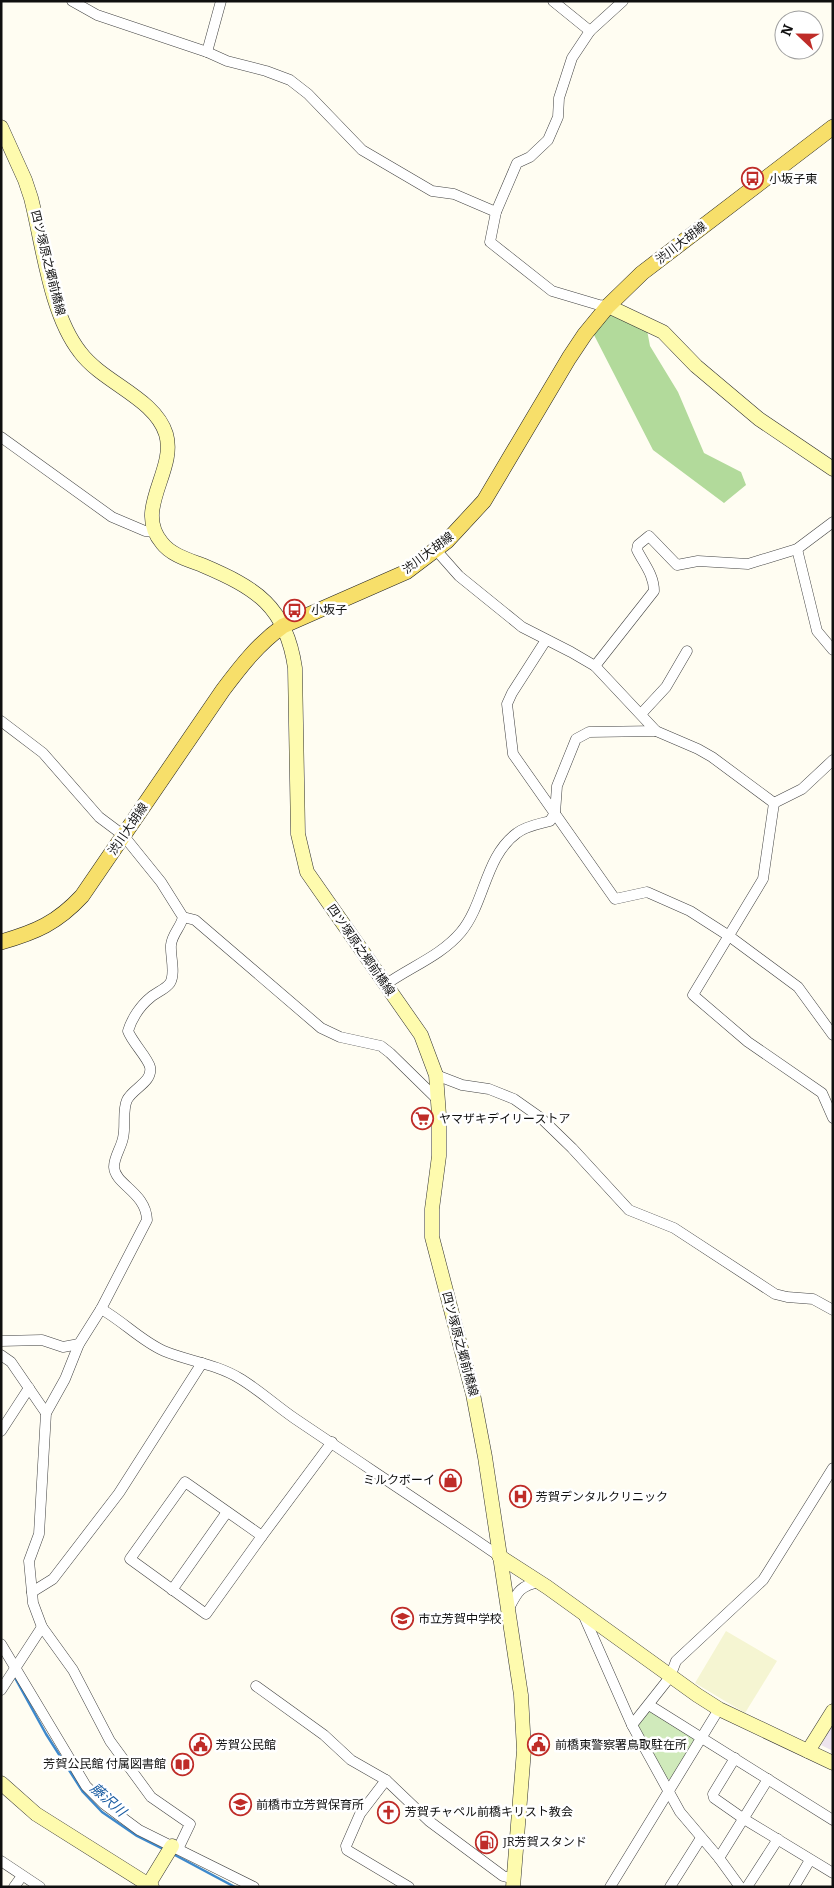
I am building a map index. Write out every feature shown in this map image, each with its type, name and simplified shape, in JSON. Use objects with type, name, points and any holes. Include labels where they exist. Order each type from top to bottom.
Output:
[{"type":"main road","name":"渋川大胡線","points":[[1,942],[41,929],[60,918],[82,896],[239,669],[267,637],[283,626],[406,572],[459,530],[484,501],[569,358],[585,334],[608,306],[642,274],[833,127]]},
{"type":"main road","name":"四ツ塚原之郷前橋線","points":[[2,130],[28,189],[57,308],[71,339],[93,367],[143,403],[162,422],[167,436],[167,452],[153,504],[152,520],[155,532],[163,544],[178,555],[212,569],[252,590],[263,598],[274,609],[283,626],[292,650],[296,682],[297,816],[300,850],[307,872],[421,1035],[426,1043],[436,1075],[439,1102],[439,1156],[432,1209],[432,1237],[473,1394],[485,1456],[524,1725],[524,1750],[514,1883]]},
{"type":"main road","points":[[608,306],[663,332],[684,355],[759,419],[833,469]]},
{"type":"main road","points":[[499,1556],[719,1709],[833,1763]]},
{"type":"main road","points":[[808,1751],[833,1711]]},
{"type":"main road","points":[[1,1783],[36,1814],[149,1886],[175,1848]]},
{"type":"street","points":[[72,1],[97,15],[207,52],[228,61],[266,71],[290,80],[308,94],[362,150],[432,191],[454,194],[496,212]]},
{"type":"street","points":[[207,52],[221,1]]},
{"type":"street","points":[[553,1],[590,31]]},
{"type":"street","points":[[608,306],[552,291],[490,242],[496,212],[517,163],[530,157],[548,140],[558,117],[559,98],[572,58],[590,31],[623,1]]},
{"type":"street","points":[[1,437],[112,518],[144,531],[155,532]]},
{"type":"street","points":[[595,666],[654,591],[651,574],[637,550],[638,545],[649,536],[677,565],[698,561],[748,564],[797,549],[833,522]]},
{"type":"street","points":[[797,549],[817,631],[833,650]]},
{"type":"street","points":[[436,550],[460,576],[522,628],[595,666],[656,731]]},
{"type":"street","points":[[546,640],[507,704],[513,754],[615,899],[647,892],[690,911],[729,936],[798,987],[833,1035]]},
{"type":"street","points":[[641,714],[666,686],[687,651]]},
{"type":"street","points":[[1,721],[44,753],[99,817],[123,835],[161,882],[183,917],[195,920],[321,1028],[340,1037],[381,1046],[439,1102]]},
{"type":"street","points":[[385,985],[441,951],[467,924],[503,848],[518,832],[550,821],[555,812],[557,786],[576,739],[589,732],[656,731],[712,757],[774,804]]},
{"type":"street","points":[[774,804],[802,789],[833,760]]},
{"type":"street","points":[[774,804],[763,879],[693,995],[748,1042],[822,1093],[833,1118]]},
{"type":"street","points":[[175,1848],[190,1824],[151,1797],[110,1741],[73,1670],[42,1627],[33,1603],[29,1561],[39,1534],[46,1413],[66,1379],[79,1344],[101,1309],[147,1220],[147,1210],[141,1200],[115,1172],[114,1164],[124,1137],[126,1101],[147,1080],[150,1073],[150,1065],[132,1040],[128,1031],[131,1021],[151,997],[169,985],[172,979],[171,944],[183,917]]},
{"type":"street","points":[[436,1075],[462,1085],[489,1089],[514,1098],[541,1118],[572,1148],[629,1210],[674,1228],[774,1294],[813,1299],[833,1310]]},
{"type":"street","points":[[101,1309],[163,1351],[226,1371],[240,1378],[293,1418],[332,1442],[499,1556]]},
{"type":"street","points":[[1,1341],[42,1340],[63,1347],[79,1344]]},
{"type":"street","points":[[1,1355],[11,1362],[46,1413]]},
{"type":"street","points":[[32,1592],[53,1579],[119,1493],[202,1363]]},
{"type":"street","points":[[1,1432],[29,1388]]},
{"type":"street","points":[[262,1536],[185,1482],[130,1559],[206,1614],[332,1442]]},
{"type":"street","points":[[632,1725],[670,1676],[676,1661],[763,1580],[833,1468]]},
{"type":"street","points":[[172,1590],[227,1512]]},
{"type":"street","points":[[508,1610],[517,1592],[526,1585],[539,1582]]},
{"type":"street","points":[[583,1613],[632,1725],[668,1792],[689,1824],[719,1858],[735,1885]]},
{"type":"street","points":[[1,1690],[42,1627]]},
{"type":"street","points":[[1,1644],[86,1786],[104,1804],[139,1830],[254,1887]]},
{"type":"street","points":[[256,1686],[324,1735],[351,1760],[386,1780],[429,1821],[514,1883]]},
{"type":"street","points":[[649,1705],[833,1820]]},
{"type":"street","points":[[610,1887],[719,1709]]},
{"type":"street","points":[[735,1758],[713,1794],[714,1798],[744,1819],[833,1873]]},
{"type":"street","points":[[386,1780],[360,1814],[346,1846],[347,1850],[409,1887]]},
{"type":"street","points":[[719,1858],[768,1780]]},
{"type":"street","points":[[670,1887],[701,1838]]},
{"type":"street","points":[[747,1887],[778,1839]]},
{"type":"street","points":[[794,1887],[810,1860]]},
{"type":"street","points":[[1,1861],[40,1887]]},
{"type":"street","points":[[14,1887],[22,1876]]},
{"type":"shaded area","points":[[833,1722],[833,1751],[821,1745]]},
{"type":"green space","points":[[608,313],[647,330],[650,346],[678,392],[704,453],[741,472],[746,485],[724,503],[653,450],[593,333]]},
{"type":"green space","points":[[726,1631],[777,1661],[745,1713],[695,1683]]},
{"type":"green space","points":[[650,1710],[694,1737],[694,1743],[671,1779],[666,1779],[637,1727],[647,1711]]},
{"type":"waterway","name":"藤沢川","points":[[14,1676],[46,1734],[83,1792],[102,1812],[137,1836],[163,1849]]},
{"type":"waterway","name":"藤沢川","points":[[173,1854],[235,1887]]},
{"type":"place","name":"小坂子東","points":[[753,179]]},
{"type":"place","name":"小坂子","points":[[295,610]]},
{"type":"place","name":"ヤマザキデイリーストア","points":[[423,1119]]},
{"type":"place","name":"ミルクボーイ","points":[[451,1480]]},
{"type":"place","name":"芳賀デンタルクリニック","points":[[520,1497]]},
{"type":"place","name":"市立芳賀中学校","points":[[402,1619]]},
{"type":"place","name":"芳賀公民館","points":[[200,1745]]},
{"type":"place","name":"前橋東警察署鳥取駐在所","points":[[539,1745]]},
{"type":"place","name":"芳賀公民館 付属図書館","points":[[182,1764]]},
{"type":"place","name":"前橋市立芳賀保育所","points":[[240,1805]]},
{"type":"place","name":"芳賀チャペル前橋キリスト教会","points":[[389,1812]]},
{"type":"place","name":"JR芳賀スタンド","points":[[487,1842]]}]
